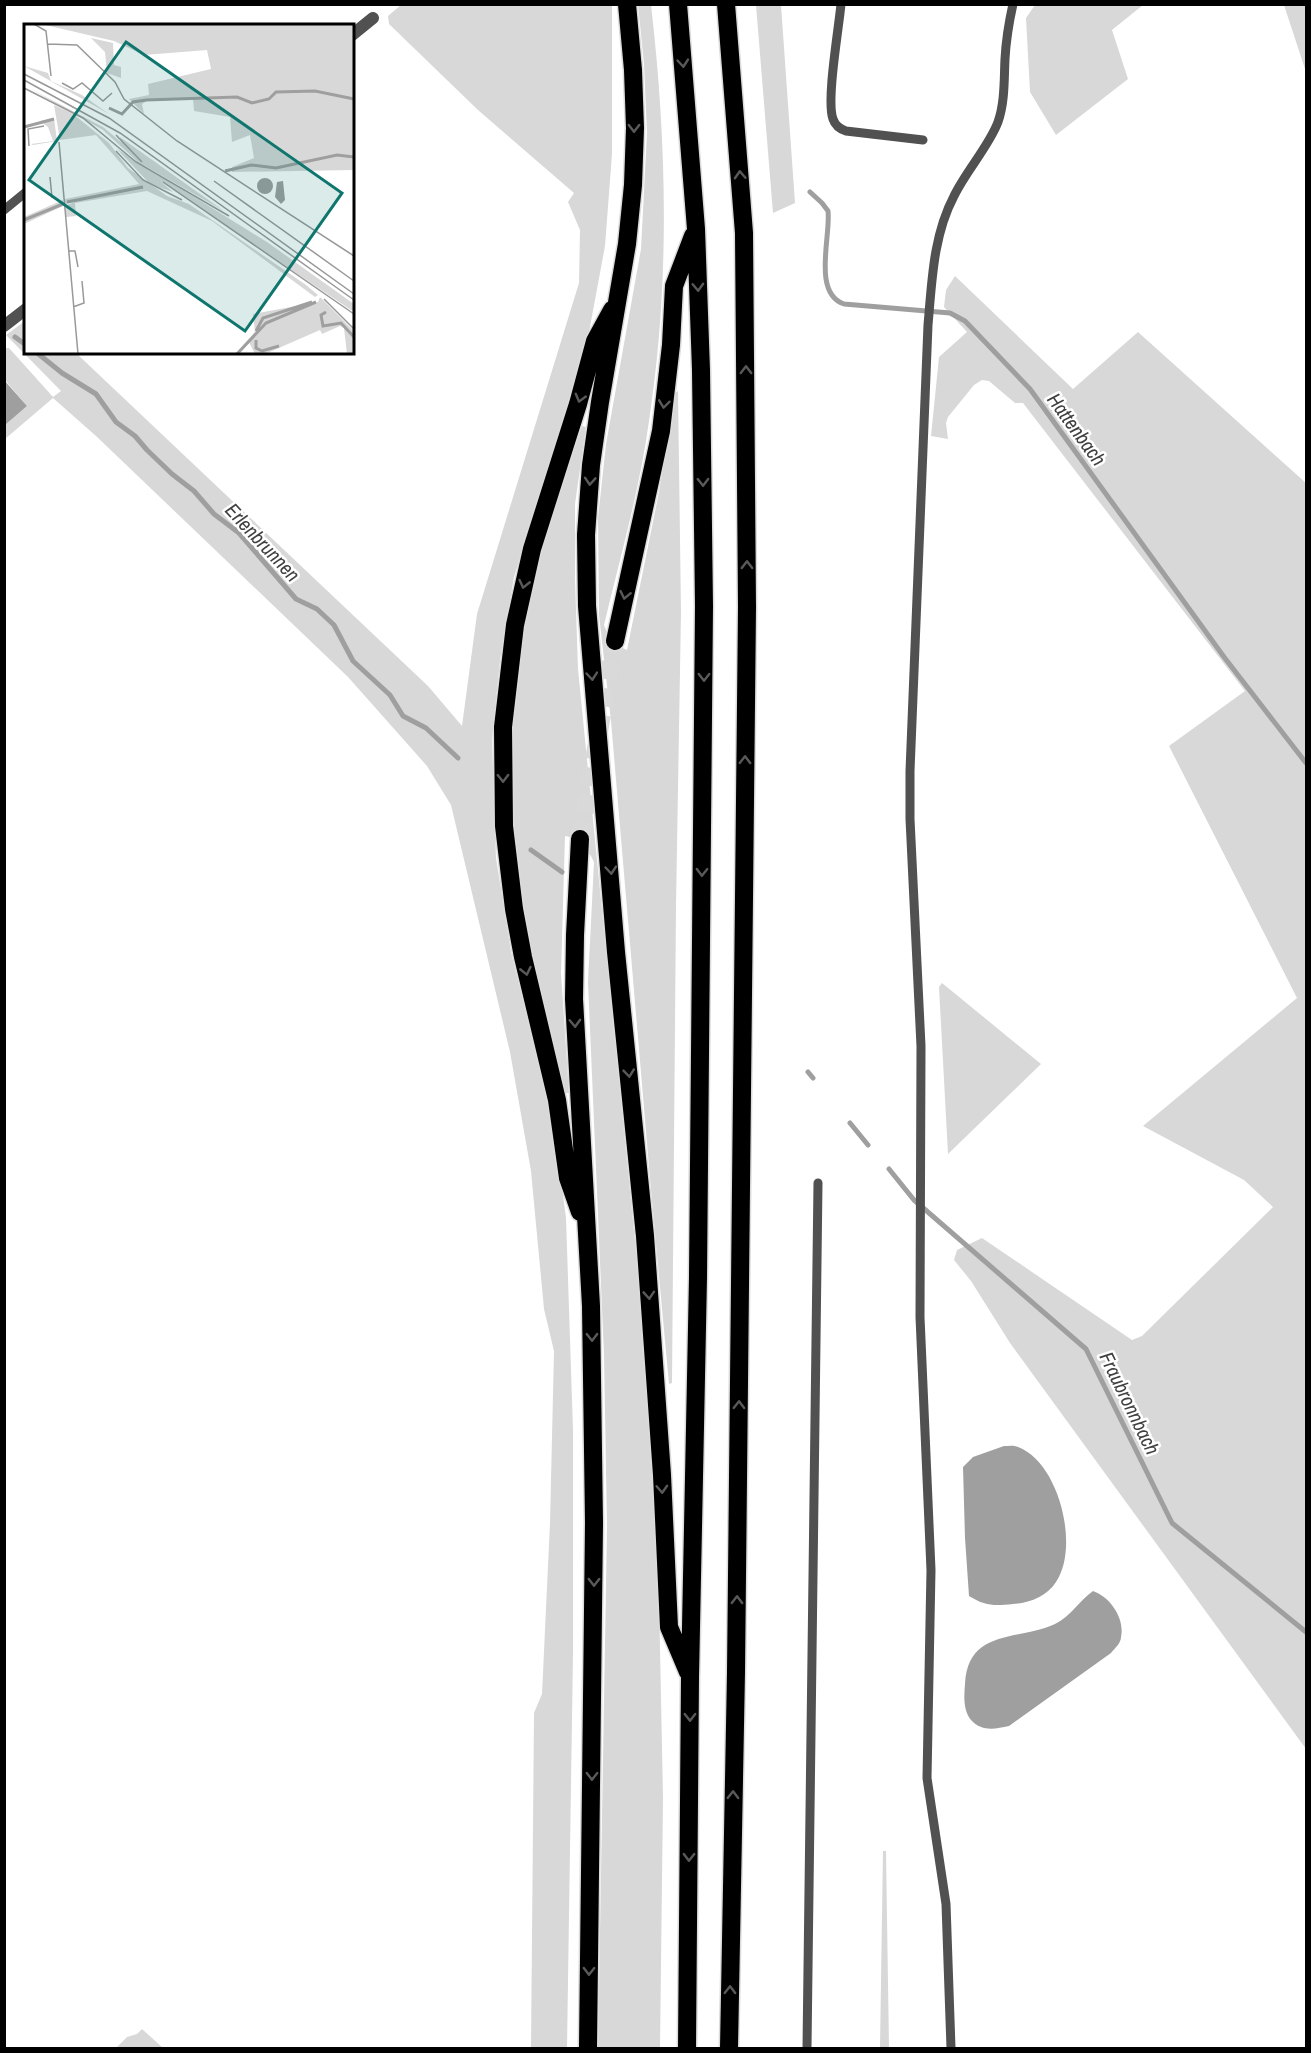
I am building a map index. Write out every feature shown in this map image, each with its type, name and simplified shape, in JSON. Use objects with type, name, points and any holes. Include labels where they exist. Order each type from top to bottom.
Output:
[{"type":"highway","points":[[627,4],[633,81],[633,174],[627,244],[591,465],[586,535],[587,606],[616,952],[645,1236],[662,1475],[669,1627],[690,1677]]},
{"type":"highway","points":[[678,4],[696,229],[701,370],[704,725],[687,2049]]},
{"type":"highway","points":[[726,4],[744,233],[747,560],[741,1282],[729,2049]]},
{"type":"highway","points":[[615,641],[661,431],[670,357],[675,286],[696,229]]},
{"type":"highway","points":[[588,1236],[568,1178],[557,1100],[514,909],[504,826],[503,728],[515,625],[532,549],[578,404],[595,341],[619,299]]},
{"type":"highway","points":[[580,838],[574,999],[588,1236],[594,1523],[588,2049]]},
{"type":"street","points":[[354,33],[374,18]]},
{"type":"street","points":[[4,327],[24,311]]},
{"type":"lane","points":[[841,4],[831,102],[834,121],[839,128],[846,131],[923,140]]},
{"type":"lane","points":[[951,2049],[946,1904],[927,1778],[931,1570],[922,1388],[921,1046],[911,879],[910,771],[928,325],[936,249],[945,216],[964,176],[988,141],[999,120],[1006,46],[1013,4]]},
{"type":"lane","points":[[4,210],[24,194]]},
{"type":"lane","points":[[807,2049],[818,1183]]},
{"type":"shaded area","points":[[401,5],[612,5],[612,154],[605,246],[587,343],[514,577],[500,660],[492,740],[496,858],[511,952],[554,1127],[566,1218],[573,1430],[573,1653],[567,2048],[531,2048],[534,1713],[542,1694],[550,1523],[554,1351],[544,1309],[531,1171],[510,1052],[451,805],[427,766],[348,677],[96,436],[53,398],[5,439],[5,425],[27,406],[5,380],[5,348],[9,348],[53,397],[61,391],[25,354],[77,354],[428,686],[462,726],[477,614],[579,283],[580,230],[568,202],[574,193],[478,110],[389,24],[388,16]]},
{"type":"shaded area","points":[[638,5],[651,5],[656,57],[663,161],[663,265],[656,369],[645,446],[604,625],[613,640],[627,650],[659,492],[675,393],[678,391],[681,612],[672,1383],[669,1384],[611,721],[599,615],[598,518],[606,444],[641,249],[647,133],[644,64]]},
{"type":"shaded area","points":[[756,5],[781,5],[795,203],[773,213]]},
{"type":"shaded area","points":[[1035,5],[1143,5],[1112,30],[1128,79],[1056,135],[1030,92],[1026,18]]},
{"type":"shaded area","points":[[1284,5],[1306,5],[1306,72]]},
{"type":"shaded area","points":[[955,276],[1073,389],[1138,332],[1306,483],[1306,1749],[1010,1343],[971,1281],[954,1260],[957,1250],[982,1238],[1132,1340],[1142,1336],[1273,1207],[1244,1180],[1143,1126],[1297,998],[1169,746],[1245,691],[1023,403],[1015,403],[989,381],[982,380],[974,385],[948,417],[946,423],[948,439],[931,436],[939,357],[967,332],[944,307],[946,290]]},
{"type":"shaded area","points":[[24,322],[24,353],[6,335]]},
{"type":"shaded area","points":[[4,380],[27,406],[5,425],[4,425]]},
{"type":"shaded area","points":[[582,426],[586,427],[575,504],[578,669],[642,1312],[658,1547],[663,1798],[660,2048],[598,2048],[607,1527],[604,1355],[588,982],[594,862],[583,845],[565,836],[561,973],[569,1093],[564,1093],[528,938],[518,875],[513,816],[514,707],[523,626],[541,550]]},
{"type":"shaded area","points":[[942,983],[1041,1064],[948,1154],[939,987]]},
{"type":"shaded area","points":[[1004,1446],[1018,1447],[1032,1456],[1045,1470],[1061,1507],[1066,1548],[1063,1567],[1056,1582],[1048,1591],[1026,1602],[995,1605],[980,1602],[969,1596],[963,1467],[973,1457]]},
{"type":"shaded area","points":[[1093,1591],[1110,1603],[1121,1623],[1121,1639],[1111,1653],[1009,1726],[994,1729],[975,1724],[968,1716],[964,1698],[968,1666],[975,1654],[985,1645],[997,1640],[1055,1624],[1066,1617]]},
{"type":"shaded area","points":[[883,1851],[886,1851],[889,2048],[880,2048]]},
{"type":"shaded area","points":[[142,2029],[163,2048],[116,2048],[127,2037],[137,2034]]},
{"type":"waterway","name":"Hattenbach","points":[[810,192],[828,211],[825,263],[828,288],[834,298],[844,304],[950,313],[965,321],[1030,389],[1224,657],[1306,763]]},
{"type":"waterway","name":"Erlenbrunnen","points":[[15,337],[24,344]]},
{"type":"waterway","name":"Erlenbrunnen","points":[[38,354],[62,373],[96,394],[116,422],[135,436],[172,474],[194,491],[214,514],[239,533],[296,599],[317,609],[334,625],[353,661],[390,695],[403,716],[426,728],[458,758]]},
{"type":"waterway","name":"Erlenbrunnen","points":[[531,850],[562,872]]},
{"type":"waterway","name":"Fraubronnbach","points":[[808,1072],[813,1078]]},
{"type":"waterway","name":"Fraubronnbach","points":[[850,1123],[868,1145]]},
{"type":"waterway","name":"Fraubronnbach","points":[[889,1169],[914,1200],[1086,1349],[1172,1523],[1306,1632]]},
{"type":"tunnel","points":[[580,839],[615,641]]}]
